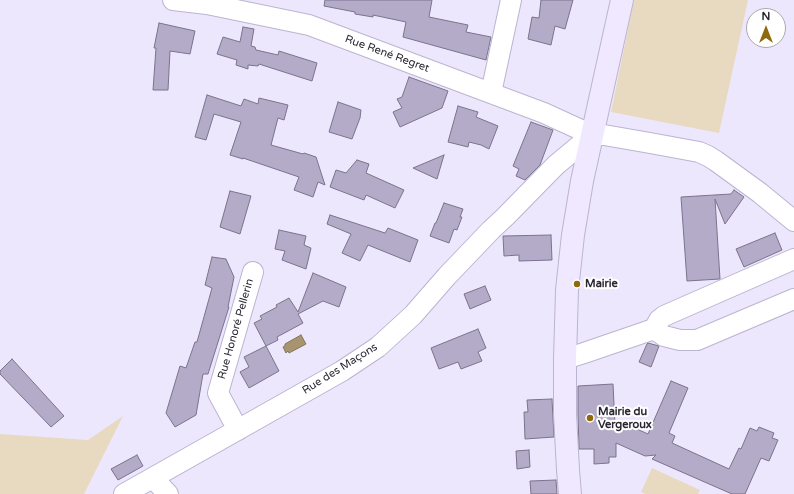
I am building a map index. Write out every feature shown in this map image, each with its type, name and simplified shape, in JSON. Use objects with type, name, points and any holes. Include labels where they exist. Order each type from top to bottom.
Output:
[{"type":"street","name":"Rue René Regret","points":[[173,0],[207,4],[273,8],[309,25],[544,113],[592,135],[650,142],[699,152],[716,161],[760,193],[794,221]]},
{"type":"street","points":[[491,93],[511,0]]},
{"type":"street","points":[[570,494],[565,414],[567,290],[573,235],[582,181],[622,0]]},
{"type":"street","name":"Rue des Maçons","points":[[124,494],[342,371],[378,347],[413,315],[491,230],[556,166],[592,135]]},
{"type":"street","points":[[565,359],[654,329],[659,320],[664,316],[794,259]]},
{"type":"street","name":"Rue Honoré Pellerin","points":[[238,430],[218,393],[253,272]]},
{"type":"street","points":[[654,329],[664,336],[680,340],[697,340],[794,299]]},
{"type":"street","points":[[153,478],[168,494]]},
{"type":"shaded area","points":[[634,0],[748,0],[719,133],[611,112]]},
{"type":"shaded area","points":[[301,335],[306,344],[289,353],[288,351],[286,353],[283,347],[285,344]]},
{"type":"shaded area","points":[[123,416],[84,494],[0,494],[0,434],[88,440]]},
{"type":"shaded area","points":[[652,468],[700,490],[698,494],[646,494],[641,492]]},
{"type":"building","points":[[325,0],[432,0],[429,17],[468,25],[466,32],[491,37],[486,60],[403,37],[406,22],[373,15],[373,17],[355,14],[355,12],[324,6]]},
{"type":"building","points":[[541,0],[573,0],[565,29],[555,26],[551,45],[528,39],[532,17],[539,18]]},
{"type":"building","points":[[159,23],[195,31],[190,54],[170,51],[168,90],[153,90],[156,48],[154,48]]},
{"type":"building","points":[[243,27],[254,29],[251,46],[255,47],[256,50],[278,55],[279,51],[317,63],[312,81],[259,64],[258,66],[248,65],[248,69],[236,65],[237,60],[217,54],[223,37],[240,42]]},
{"type":"building","points":[[409,77],[448,91],[442,108],[400,127],[393,112],[402,108],[397,99],[402,97]]},
{"type":"building","points":[[207,95],[241,106],[244,99],[258,104],[259,98],[288,105],[284,120],[278,118],[271,145],[316,157],[325,185],[318,182],[313,197],[294,190],[299,177],[230,155],[241,122],[214,114],[206,140],[195,137]]},
{"type":"building","points":[[338,102],[361,110],[360,118],[352,139],[329,132]]},
{"type":"building","points":[[458,106],[478,112],[476,117],[498,126],[489,149],[469,142],[468,147],[448,142]]},
{"type":"building","points":[[531,122],[553,130],[540,165],[525,180],[516,176],[519,169],[513,166]]},
{"type":"building","points":[[444,155],[437,179],[413,168]]},
{"type":"building","points":[[357,160],[369,164],[366,173],[404,190],[395,208],[366,195],[364,200],[330,187],[336,170],[346,173]]},
{"type":"building","points":[[734,190],[744,197],[725,224],[715,199],[720,279],[687,281],[681,197],[731,194]]},
{"type":"building","points":[[230,191],[251,196],[240,234],[220,227]]},
{"type":"building","points":[[444,203],[463,209],[460,217],[462,217],[457,230],[454,229],[449,243],[430,236]]},
{"type":"building","points":[[330,215],[385,233],[388,228],[418,240],[410,262],[368,245],[360,261],[342,253],[351,234],[327,224]]},
{"type":"building","points":[[279,230],[306,236],[304,245],[311,248],[306,269],[282,260],[285,251],[275,249]]},
{"type":"building","points":[[775,233],[782,250],[744,267],[736,249]]},
{"type":"building","points":[[551,235],[552,260],[519,261],[519,255],[504,256],[503,236]]},
{"type":"building","points":[[212,257],[226,259],[234,277],[229,307],[208,374],[203,374],[196,415],[175,427],[166,413],[180,366],[186,368],[195,342],[197,342],[212,288],[205,285]]},
{"type":"building","points":[[313,273],[346,287],[339,307],[323,301],[298,314],[303,323],[277,337],[278,340],[266,346],[254,323],[262,319],[260,316],[277,307],[276,305],[289,298],[298,312]]},
{"type":"building","points":[[485,286],[491,300],[470,309],[464,294]]},
{"type":"building","points":[[478,329],[486,348],[478,352],[482,361],[461,369],[458,362],[439,369],[431,348]]},
{"type":"building","points":[[648,343],[659,346],[651,367],[639,362]]},
{"type":"building","points":[[266,346],[279,371],[249,388],[240,372],[249,367],[244,357]]},
{"type":"building","points":[[12,359],[64,416],[51,427],[0,374],[0,371]]},
{"type":"building","points":[[671,381],[688,388],[669,433],[675,436],[672,443],[729,469],[739,448],[741,449],[750,428],[757,431],[759,427],[774,433],[772,438],[778,440],[769,461],[761,458],[745,494],[732,494],[652,459],[656,455],[645,456],[616,443],[616,457],[609,457],[609,463],[594,464],[594,449],[579,449],[578,386],[613,384],[615,425],[628,425],[648,434]]},
{"type":"building","points":[[552,399],[554,437],[525,439],[524,412],[528,412],[527,400]]},
{"type":"building","points":[[529,450],[530,467],[517,469],[516,451]]},
{"type":"building","points":[[137,455],[143,466],[118,480],[111,469]]},
{"type":"building","points":[[556,480],[557,494],[531,494],[530,481]]},
{"type":"place","name":"Mairie","points":[[577,284]]},
{"type":"place","name":"Mairie du Vergeroux","points":[[590,418]]}]
